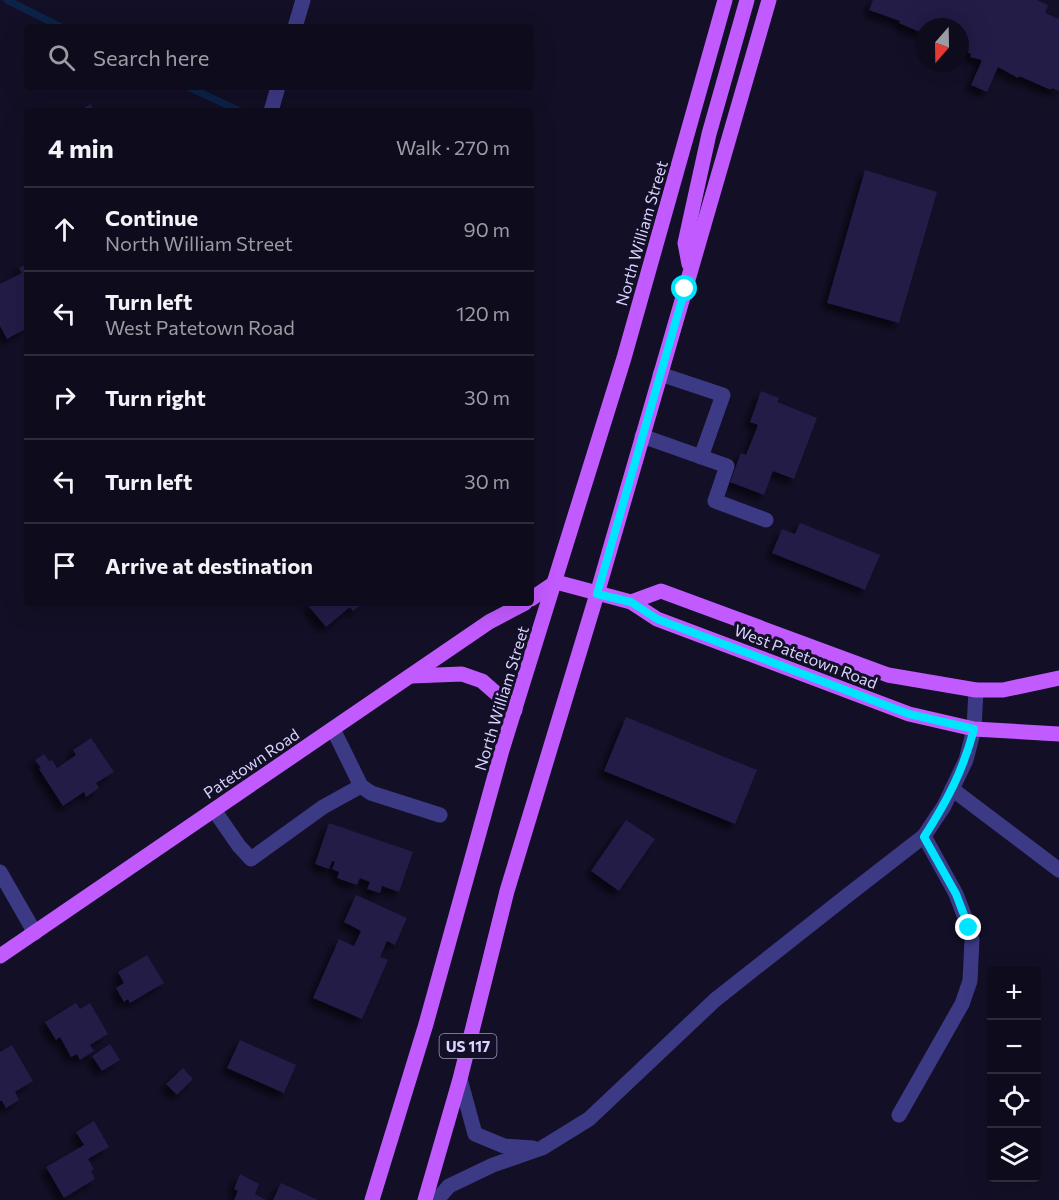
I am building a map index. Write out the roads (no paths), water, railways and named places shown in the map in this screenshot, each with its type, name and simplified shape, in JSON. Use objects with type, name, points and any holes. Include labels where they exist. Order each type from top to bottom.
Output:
[{"type":"main road","name":"North William Street","points":[[372,1200],[426,1024],[515,710],[624,358],[725,0]]},
{"type":"main road","points":[[690,270],[686,243],[692,211],[709,134],[747,0]]},
{"type":"main road","points":[[597,594],[769,0]]},
{"type":"main road","name":"West Patetown Road","points":[[556,582],[631,602],[657,619],[909,714],[974,729],[1059,734]]},
{"type":"main road","points":[[534,598],[556,582]]},
{"type":"main road","name":"West Patetown Road","points":[[631,602],[661,591],[888,675],[976,690],[1003,690],[1059,678]]},
{"type":"main road","name":"US 117","points":[[425,1200],[460,1079],[507,891],[597,594]]},
{"type":"main road","name":"Patetown Road","points":[[0,956],[489,622],[519,606]]},
{"type":"main road","points":[[411,676],[462,674],[482,681],[515,710]]},
{"type":"street","points":[[296,24],[303,0]]},
{"type":"street","points":[[272,108],[277,90]]},
{"type":"street","points":[[660,374],[723,394],[701,457]]},
{"type":"street","points":[[642,436],[727,466],[715,501],[766,520]]},
{"type":"street","points":[[436,1200],[449,1186],[493,1165],[542,1148],[589,1119],[715,1000],[924,837],[944,806],[966,760],[974,729],[976,690]]},
{"type":"street","points":[[333,729],[361,786],[371,793],[440,815]]},
{"type":"street","points":[[214,810],[251,859],[323,807],[361,786]]},
{"type":"street","points":[[952,789],[1059,870]]},
{"type":"street","points":[[899,1116],[962,1004],[970,981],[972,940],[969,928],[956,894],[924,837]]},
{"type":"street","points":[[0,872],[35,933]]},
{"type":"street","points":[[460,1079],[475,1134],[504,1146],[542,1148]]},
{"type":"waterway","points":[[7,0],[55,24]]},
{"type":"waterway","points":[[194,90],[234,108]]}]
